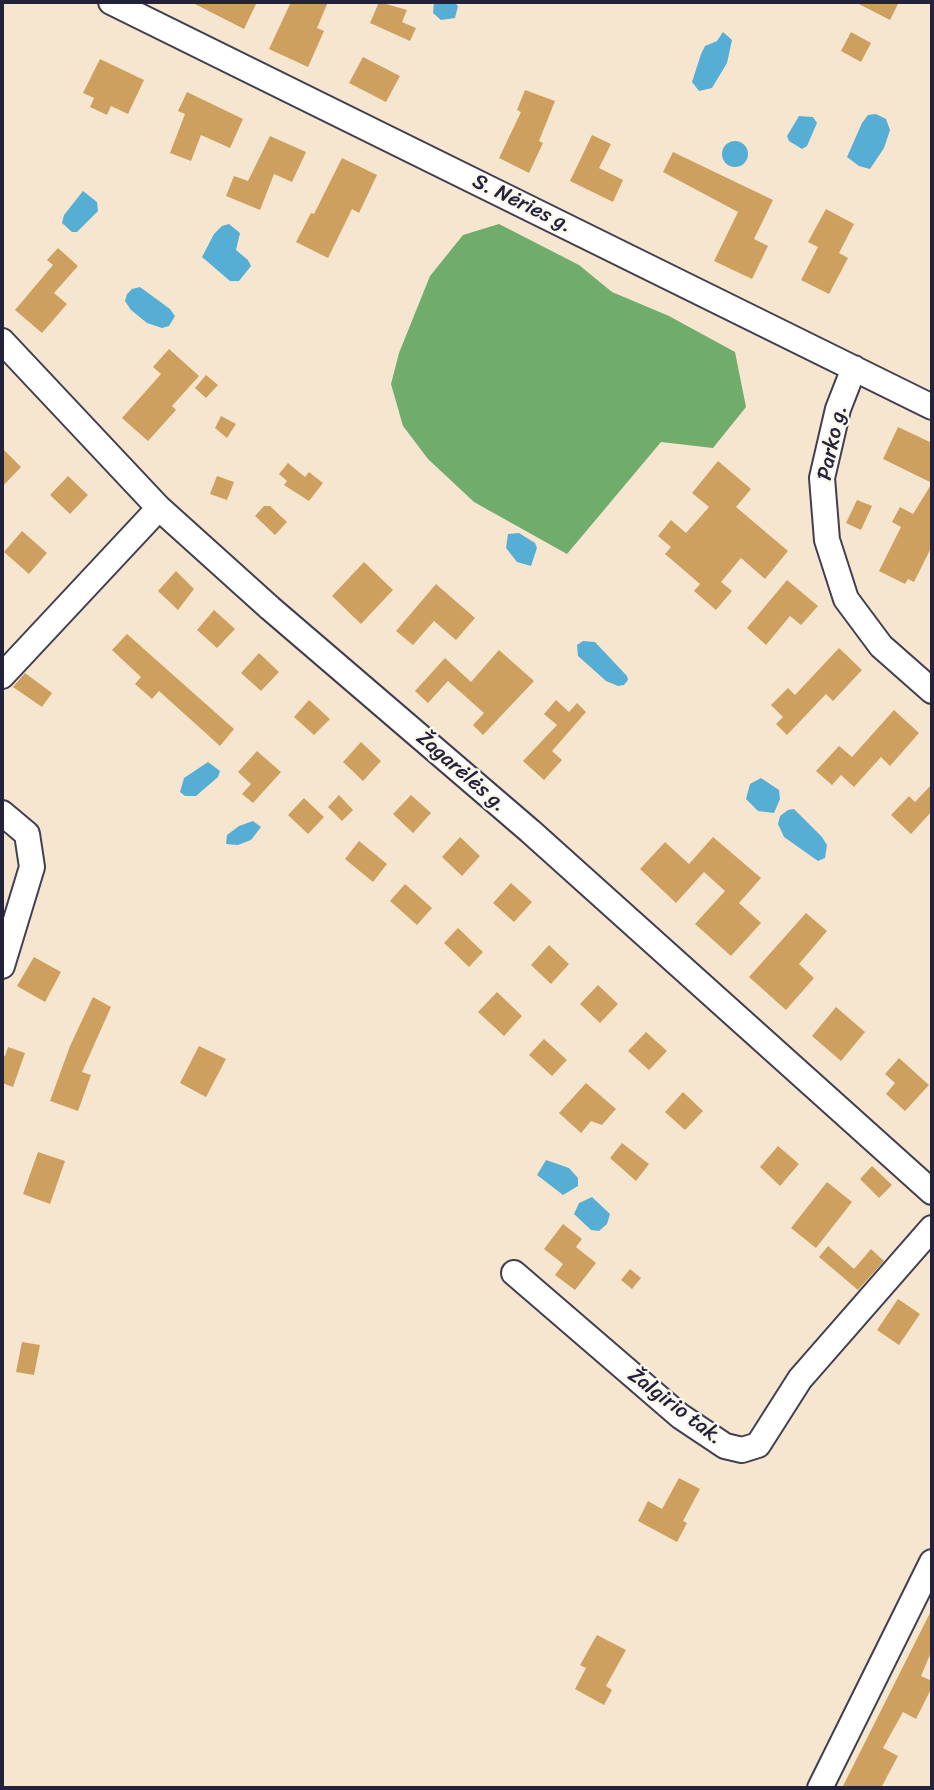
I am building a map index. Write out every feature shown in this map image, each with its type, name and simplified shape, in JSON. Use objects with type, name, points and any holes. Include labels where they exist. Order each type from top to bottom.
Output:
[{"type":"street","name":"S. Nėries g.","points":[[111,2],[932,407]]},
{"type":"street","name":"Žagarėlės g.","points":[[2,341],[159,508],[270,608],[540,840],[932,1192]]},
{"type":"street","name":"Parko g.","points":[[854,368],[838,408],[822,478],[827,540],[846,599],[881,646],[932,691]]},
{"type":"street","points":[[2,676],[159,508]]},
{"type":"street","points":[[2,813],[27,834],[32,867],[2,966]]},
{"type":"street","name":"Žalgirio tak.","points":[[514,1273],[680,1416],[724,1446],[742,1450],[758,1445],[800,1379],[932,1228]]},
{"type":"street","points":[[820,1788],[932,1562]]},
{"type":"green space","points":[[499,224],[579,265],[612,292],[669,316],[735,352],[746,407],[713,448],[661,442],[567,554],[474,502],[428,459],[403,426],[391,384],[399,353],[430,276],[463,235]]},
{"type":"water","points":[[434,2],[454,2],[458,6],[455,18],[441,20],[433,13]]},
{"type":"water","points":[[723,32],[732,40],[727,63],[712,88],[699,91],[692,82],[701,54],[705,46],[717,41]]},
{"type":"water","points":[[876,114],[886,119],[890,130],[884,148],[870,169],[859,166],[847,157],[862,123],[868,115]]},
{"type":"water","points":[[799,116],[813,117],[817,123],[807,146],[802,149],[789,141],[787,136]]},
{"type":"water","points":[[735,141],[744,145],[748,154],[744,163],[735,167],[726,163],[722,154],[726,145]]},
{"type":"water","points":[[83,191],[97,202],[98,211],[77,232],[72,232],[62,223],[64,215]]},
{"type":"water","points":[[229,224],[240,233],[236,250],[251,266],[239,281],[230,281],[202,257],[214,234],[222,226]]},
{"type":"water","points":[[140,287],[170,309],[175,316],[169,326],[162,328],[147,323],[131,310],[125,301],[127,294]]},
{"type":"water","points":[[519,533],[535,543],[537,548],[531,566],[517,562],[506,548],[508,534]]},
{"type":"water","points":[[583,641],[595,642],[627,676],[628,680],[624,685],[618,686],[606,681],[578,656],[577,645]]},
{"type":"water","points":[[208,762],[220,771],[218,777],[196,796],[185,796],[180,792],[184,778]]},
{"type":"water","points":[[761,778],[779,790],[780,799],[774,813],[758,811],[746,799],[750,784]]},
{"type":"water","points":[[794,809],[822,837],[827,845],[825,858],[818,861],[784,837],[778,824],[780,816]]},
{"type":"water","points":[[253,821],[261,827],[251,840],[238,845],[226,844],[227,835],[239,826]]},
{"type":"water","points":[[546,1160],[569,1168],[578,1178],[578,1186],[563,1195],[537,1175]]},
{"type":"water","points":[[592,1197],[610,1214],[607,1224],[599,1231],[591,1230],[574,1214],[579,1203]]},
{"type":"building","points":[[191,2],[257,2],[244,29]]},
{"type":"building","points":[[291,2],[328,2],[317,28],[324,31],[308,67],[269,49]]},
{"type":"building","points":[[379,2],[407,10],[402,22],[416,28],[410,41],[370,23]]},
{"type":"building","points":[[855,2],[899,2],[890,20]]},
{"type":"building","points":[[851,32],[871,43],[861,62],[841,51]]},
{"type":"building","points":[[363,57],[400,76],[386,102],[349,83]]},
{"type":"building","points":[[100,59],[144,80],[128,114],[111,106],[107,115],[90,107],[94,98],[83,93]]},
{"type":"building","points":[[525,90],[555,101],[539,141],[543,143],[529,173],[499,158],[521,112],[517,110]]},
{"type":"building","points":[[187,92],[243,119],[230,148],[201,135],[191,161],[170,153],[185,114],[178,111]]},
{"type":"building","points":[[592,135],[611,144],[599,168],[623,180],[613,202],[570,181]]},
{"type":"building","points":[[270,136],[306,152],[292,182],[274,174],[260,210],[226,196],[234,176],[248,181]]},
{"type":"building","points":[[673,152],[773,200],[754,239],[768,246],[752,279],[714,261],[738,212],[663,172]]},
{"type":"building","points":[[342,158],[377,175],[359,213],[352,209],[328,258],[296,242],[311,213],[314,214]]},
{"type":"building","points":[[826,209],[854,224],[839,253],[848,258],[829,294],[801,280],[818,247],[808,242]]},
{"type":"building","points":[[58,248],[78,266],[54,293],[67,304],[42,333],[15,310],[53,265],[47,260]]},
{"type":"building","points":[[169,349],[199,376],[172,406],[176,410],[148,441],[122,418],[161,374],[153,367]]},
{"type":"building","points":[[206,375],[218,385],[206,398],[195,388]]},
{"type":"building","points":[[221,416],[236,424],[227,438],[215,428]]},
{"type":"building","points":[[898,427],[932,443],[932,483],[883,459]]},
{"type":"building","points":[[2,448],[21,467],[2,487]]},
{"type":"building","points":[[718,461],[751,489],[736,507],[788,551],[765,579],[741,558],[721,582],[732,591],[716,610],[694,591],[700,584],[665,554],[671,547],[658,536],[671,520],[686,533],[709,507],[692,493]]},
{"type":"building","points":[[288,463],[305,477],[309,472],[323,483],[309,501],[284,485],[287,481],[279,474]]},
{"type":"building","points":[[68,476],[88,495],[70,514],[50,495]]},
{"type":"building","points":[[217,476],[234,482],[227,500],[210,494]]},
{"type":"building","points":[[932,483],[932,546],[914,582],[908,579],[905,584],[879,571],[901,527],[892,522],[900,507],[913,514]]},
{"type":"building","points":[[857,500],[872,506],[861,530],[846,523]]},
{"type":"building","points":[[264,506],[270,506],[287,522],[275,535],[255,516]]},
{"type":"building","points":[[22,531],[47,553],[29,574],[4,552]]},
{"type":"building","points":[[364,562],[393,590],[361,624],[332,596]]},
{"type":"building","points":[[176,571],[194,589],[178,610],[158,591]]},
{"type":"building","points":[[787,580],[818,606],[801,625],[790,616],[766,645],[747,628]]},
{"type":"building","points":[[436,584],[475,618],[456,640],[434,621],[413,645],[396,631]]},
{"type":"building","points":[[214,610],[235,629],[217,648],[197,630]]},
{"type":"building","points":[[127,634],[234,729],[220,746],[159,691],[152,699],[135,684],[141,677],[112,650]]},
{"type":"building","points":[[839,648],[862,670],[833,701],[826,694],[787,735],[776,724],[783,717],[771,705],[788,688],[795,695]]},
{"type":"building","points":[[499,650],[534,681],[483,735],[473,725],[484,713],[448,681],[428,703],[415,691],[445,658],[471,682]]},
{"type":"building","points":[[259,653],[279,672],[261,691],[241,673]]},
{"type":"building","points":[[25,673],[52,693],[42,707],[13,687]]},
{"type":"building","points":[[309,700],[330,719],[314,735],[294,717]]},
{"type":"building","points":[[556,700],[569,712],[577,703],[586,712],[552,751],[562,760],[544,780],[523,761],[557,725],[544,714]]},
{"type":"building","points":[[894,710],[919,733],[890,766],[881,757],[854,787],[841,775],[832,785],[816,771],[839,746],[852,757]]},
{"type":"building","points":[[361,742],[381,761],[363,781],[343,762]]},
{"type":"building","points":[[257,751],[281,772],[253,803],[242,794],[251,784],[238,772]]},
{"type":"building","points":[[932,784],[932,811],[911,834],[891,815],[909,796],[915,802]]},
{"type":"building","points":[[339,795],[353,810],[342,821],[328,807]]},
{"type":"building","points":[[411,795],[431,813],[413,833],[393,814]]},
{"type":"building","points":[[304,798],[324,817],[308,834],[288,815]]},
{"type":"building","points":[[460,837],[480,856],[462,876],[442,857]]},
{"type":"building","points":[[713,837],[761,878],[739,903],[761,923],[731,956],[695,924],[725,891],[704,872],[676,903],[640,869],[665,842],[689,864]]},
{"type":"building","points":[[359,841],[387,864],[373,882],[345,859]]},
{"type":"building","points":[[511,883],[532,902],[514,922],[493,903]]},
{"type":"building","points":[[405,884],[432,908],[417,925],[390,901]]},
{"type":"building","points":[[806,913],[827,931],[799,964],[814,978],[786,1010],[749,977]]},
{"type":"building","points":[[458,928],[483,952],[469,967],[444,943]]},
{"type":"building","points":[[549,945],[569,964],[551,984],[531,965]]},
{"type":"building","points":[[34,957],[61,972],[45,1002],[17,986]]},
{"type":"building","points":[[598,985],[618,1004],[600,1023],[580,1004]]},
{"type":"building","points":[[497,992],[522,1016],[504,1036],[478,1012]]},
{"type":"building","points":[[93,997],[111,1007],[82,1072],[91,1075],[78,1111],[50,1101],[70,1046]]},
{"type":"building","points":[[836,1007],[865,1032],[841,1061],[812,1036]]},
{"type":"building","points":[[646,1032],[667,1051],[649,1070],[628,1051]]},
{"type":"building","points":[[544,1039],[567,1060],[552,1076],[529,1055]]},
{"type":"building","points":[[199,1046],[226,1059],[206,1097],[180,1083]]},
{"type":"building","points":[[8,1047],[25,1053],[13,1087],[2,1083],[2,1055],[5,1056]]},
{"type":"building","points":[[899,1058],[929,1085],[905,1111],[886,1094],[895,1083],[885,1074]]},
{"type":"building","points":[[586,1083],[616,1109],[602,1125],[591,1121],[581,1133],[559,1113]]},
{"type":"building","points":[[683,1092],[703,1111],[685,1130],[665,1112]]},
{"type":"building","points":[[622,1143],[649,1164],[636,1181],[610,1158]]},
{"type":"building","points":[[778,1146],[799,1164],[780,1186],[760,1167]]},
{"type":"building","points":[[38,1152],[65,1161],[50,1204],[23,1194]]},
{"type":"building","points":[[872,1166],[892,1185],[879,1198],[860,1179]]},
{"type":"building","points":[[827,1182],[852,1202],[816,1248],[791,1228]]},
{"type":"building","points":[[563,1224],[582,1239],[576,1247],[596,1263],[575,1290],[555,1275],[563,1264],[544,1249]]},
{"type":"building","points":[[828,1246],[854,1269],[871,1249],[884,1261],[858,1290],[819,1257]]},
{"type":"building","points":[[630,1269],[641,1278],[632,1289],[621,1280]]},
{"type":"building","points":[[898,1299],[920,1314],[899,1345],[877,1330]]},
{"type":"building","points":[[22,1342],[40,1345],[34,1375],[16,1372]]},
{"type":"building","points":[[679,1478],[700,1489],[683,1521],[687,1523],[677,1542],[638,1521],[648,1501],[662,1509]]},
{"type":"building","points":[[932,1609],[932,1650],[921,1676],[932,1681],[932,1687],[916,1719],[903,1712],[883,1748],[898,1756],[881,1788],[842,1788]]},
{"type":"building","points":[[597,1635],[626,1650],[606,1686],[612,1690],[604,1705],[575,1689],[586,1668],[580,1665]]}]
